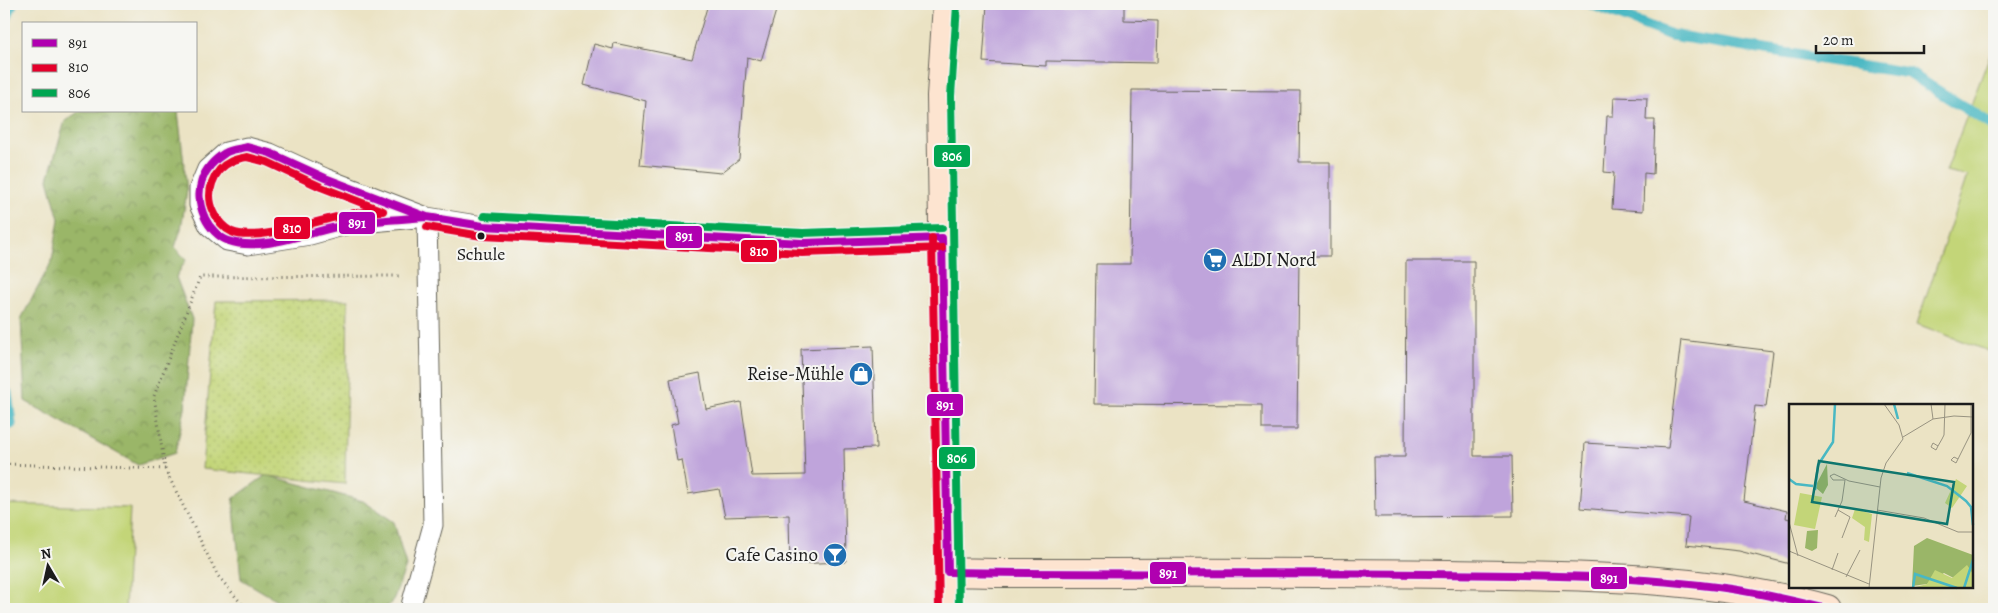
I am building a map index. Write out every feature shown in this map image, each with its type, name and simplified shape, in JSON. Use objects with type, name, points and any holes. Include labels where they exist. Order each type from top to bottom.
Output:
[{"type":"main road","points":[[947,4],[941,96],[949,609]]},
{"type":"main road","points":[[948,572],[1316,572],[1570,576],[1655,581],[1729,589],[1798,601],[1827,609]]},
{"type":"lane","points":[[426,217],[350,224],[310,236],[248,245],[227,241],[209,226],[199,205],[199,188],[207,170],[226,152],[247,147],[270,153],[325,178],[426,217],[483,226],[803,243],[942,238]]},
{"type":"lane","points":[[410,609],[433,525],[426,217]]},
{"type":"path","points":[[246,609],[218,576],[164,469],[154,396],[200,276],[428,276]]},
{"type":"path","points":[[4,464],[164,469]]},
{"type":"green space","points":[[1994,44],[1994,353],[1917,324],[1967,176],[1946,171]]},
{"type":"green space","points":[[78,112],[178,112],[187,191],[181,229],[175,247],[186,260],[176,277],[192,319],[185,409],[175,453],[138,465],[25,401],[21,319],[52,261],[59,219],[48,179],[65,121]]},
{"type":"green space","points":[[348,300],[345,484],[202,469],[216,301]]},
{"type":"green space","points":[[266,475],[363,501],[394,522],[406,566],[392,603],[383,609],[298,609],[280,602],[241,579],[233,499]]},
{"type":"green space","points":[[4,504],[130,508],[125,609],[4,609]]},
{"type":"building","points":[[708,4],[778,4],[761,61],[747,57],[739,159],[721,173],[640,165],[646,101],[584,85],[594,44],[613,49],[614,43],[692,59]]},
{"type":"building","points":[[987,4],[1124,4],[1124,20],[1158,21],[1157,63],[1046,61],[1046,66],[983,62]]},
{"type":"building","name":"ALDI Nord","points":[[1132,90],[1300,91],[1299,162],[1330,162],[1330,256],[1299,256],[1297,429],[1262,429],[1262,405],[1094,404],[1096,264],[1130,264]]},
{"type":"building","points":[[1614,97],[1647,98],[1646,120],[1655,120],[1653,174],[1644,173],[1643,211],[1612,209],[1614,173],[1604,172],[1607,116],[1613,116]]},
{"type":"building","points":[[1406,261],[1474,261],[1474,456],[1512,456],[1513,516],[1375,517],[1374,457],[1405,457]]},
{"type":"building","points":[[1681,340],[1773,351],[1766,407],[1755,406],[1744,501],[1787,511],[1786,518],[1789,519],[1789,564],[1739,551],[1686,545],[1689,517],[1580,508],[1585,443],[1668,448]]},
{"type":"building","points":[[873,346],[876,448],[844,449],[846,562],[790,564],[789,515],[725,517],[719,489],[688,494],[682,460],[677,461],[671,425],[678,423],[670,379],[700,373],[706,409],[741,402],[752,476],[805,475],[801,349]]},
{"type":"waterway","points":[[4,24],[12,4]]},
{"type":"waterway","points":[[1591,4],[1671,35],[1909,73],[1994,126]]},
{"type":"waterway","points":[[4,389],[7,393],[11,424]]},
{"type":"transit line","name":"806","points":[[957,5],[951,96],[959,609]]},
{"type":"transit line","name":"891","points":[[247,147],[270,153],[325,178],[427,217],[351,224],[290,239],[257,244],[242,244],[225,240],[212,228],[201,208],[200,190],[202,181],[205,173],[217,159],[227,152],[247,147]]},
{"type":"transit line","name":"810","points":[[247,157],[267,162],[321,187],[383,211],[349,214],[257,235],[243,235],[232,232],[215,215],[211,205],[210,190],[219,170],[234,160],[247,157]]},
{"type":"transit line","name":"806","points":[[484,216],[803,233],[942,228]]},
{"type":"transit line","name":"891","points":[[427,217],[483,226],[803,243],[942,238]]},
{"type":"transit line","name":"810","points":[[427,227],[482,236],[802,253],[942,248]]},
{"type":"transit line","name":"810","points":[[932,238],[939,609]]},
{"type":"transit line","name":"891","points":[[942,238],[948,572]]},
{"type":"transit line","name":"891","points":[[948,572],[1371,573],[1619,578],[1732,589],[1827,609]]},
{"type":"place","name":"Schule","points":[[481,236]]},
{"type":"place","name":"ALDI Nord","points":[[1215,260]]},
{"type":"place","name":"Reise-Mühle","points":[[861,374]]},
{"type":"place","name":"Cafe Casino","points":[[835,555]]}]
